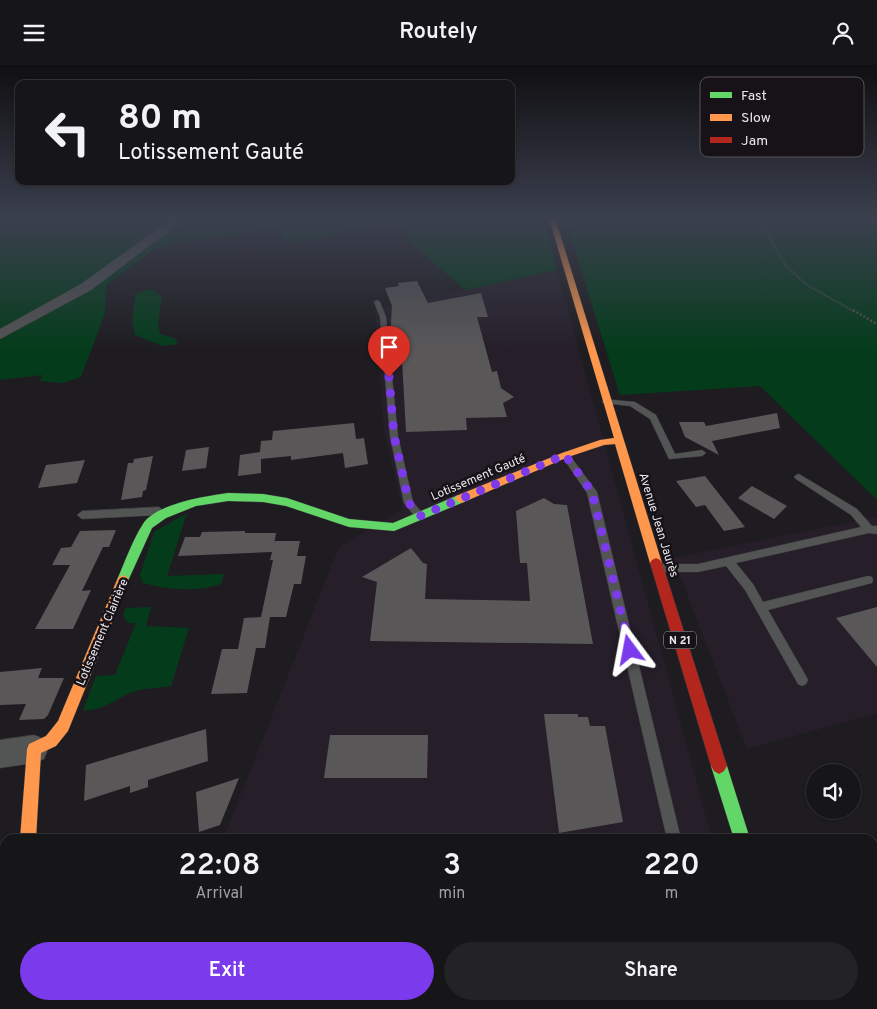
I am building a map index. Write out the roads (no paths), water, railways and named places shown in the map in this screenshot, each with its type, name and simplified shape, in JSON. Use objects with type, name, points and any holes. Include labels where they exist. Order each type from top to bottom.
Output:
[{"type":"main road","name":"Avenue Jean Jaurès","points":[[565,262],[618,441],[740,834]]},
{"type":"main road","name":"Lotissement Gauté","points":[[168,511],[199,501],[240,497],[280,501],[365,527],[394,527],[565,455],[603,442],[618,441]]},
{"type":"main road","name":"Lotissement Clairière","points":[[34,749],[51,741],[63,726],[115,598],[148,525],[168,511]]},
{"type":"main road","points":[[28,834],[34,749]]},
{"type":"street","points":[[0,335],[86,287],[120,262]]},
{"type":"street","name":"Lotissement Clairière","points":[[0,754],[34,749]]},
{"type":"lane","points":[[377,302],[383,317],[394,436],[409,503],[420,516]]},
{"type":"lane","points":[[606,401],[632,404],[653,417],[672,457],[702,453]]},
{"type":"lane","points":[[565,455],[592,492],[673,834]]},
{"type":"lane","points":[[799,477],[854,513],[873,530]]},
{"type":"lane","name":"Lotissement Gauté","points":[[82,515],[168,511]]},
{"type":"lane","points":[[658,568],[698,568],[873,530]]},
{"type":"lane","points":[[728,561],[750,587],[802,680]]},
{"type":"lane","points":[[760,607],[868,580]]}]
